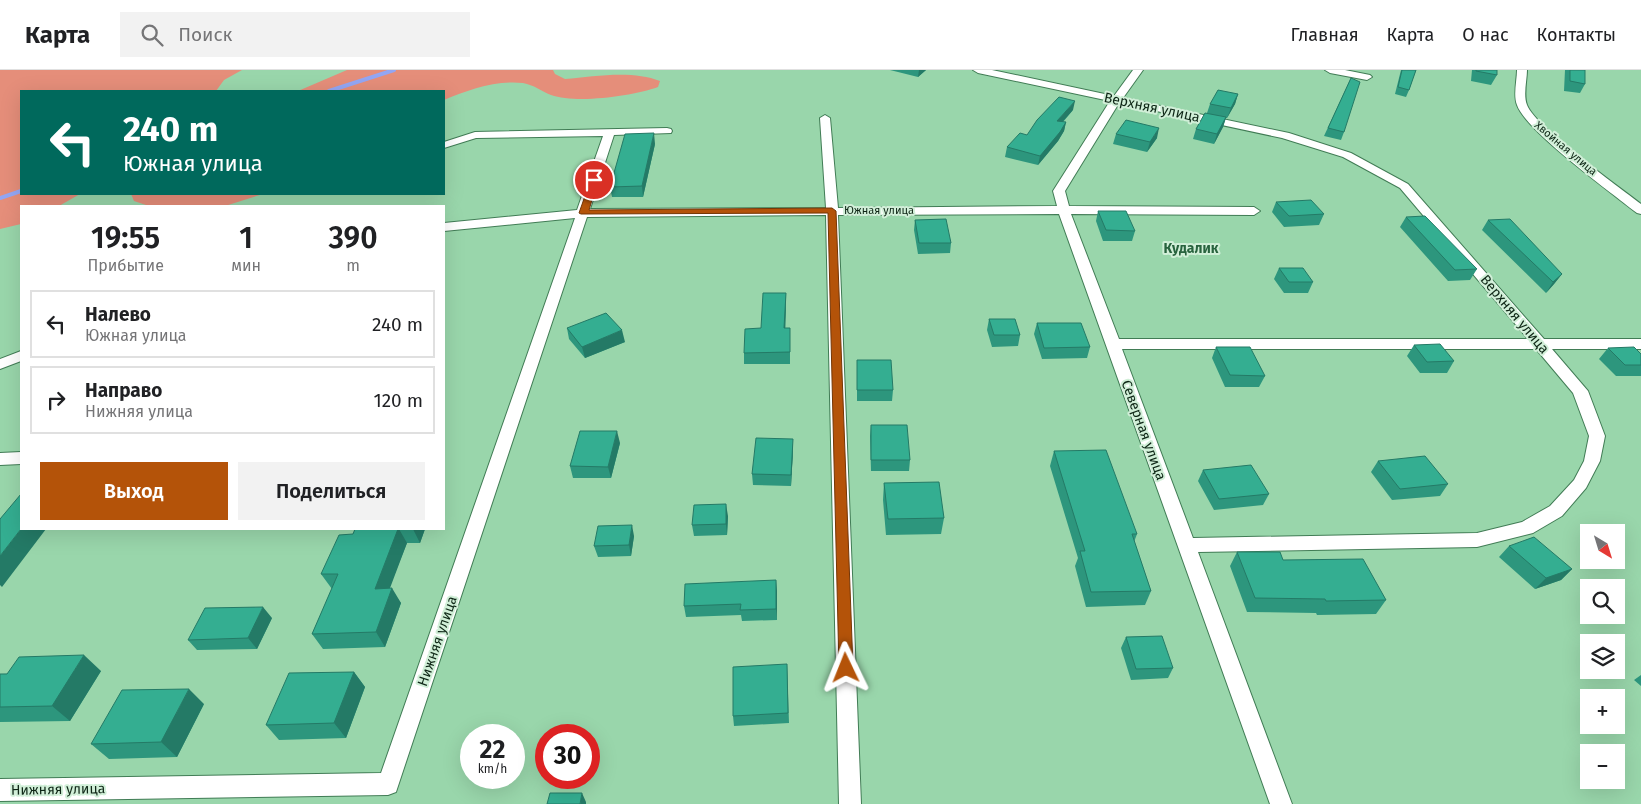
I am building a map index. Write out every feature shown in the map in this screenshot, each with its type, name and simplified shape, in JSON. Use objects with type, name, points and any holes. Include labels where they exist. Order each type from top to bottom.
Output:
[{"type":"street","name":"Верхняя улица","points":[[978,70],[1285,135],[1347,155],[1404,186],[1580,391],[1598,436],[1592,461],[1580,484],[1556,511],[1527,528],[1477,540],[1186,545]]},
{"type":"street","name":"Северная улица","points":[[1138,70],[1116,100],[1059,191],[1112,344],[1281,804]]},
{"type":"street","points":[[1330,70],[1367,77]]},
{"type":"street","name":"Хвойная улица","points":[[1522,70],[1522,105],[1530,117],[1546,134],[1641,210]]},
{"type":"street","points":[[825,118],[832,211],[850,804]]},
{"type":"street","points":[[445,145],[475,135],[667,131]]},
{"type":"street","name":"Нижняя улица","points":[[0,790],[388,784],[610,132]]},
{"type":"street","name":"Южная улица","points":[[445,227],[584,213],[1064,210],[1254,212]]},
{"type":"street","points":[[1112,344],[1641,344]]},
{"type":"street","points":[[0,364],[20,356]]},
{"type":"street","points":[[0,459],[20,458]]},
{"type":"shaded area","points":[[0,70],[242,70],[224,80],[217,90],[20,90],[20,195],[78,195],[61,205],[20,205],[20,224],[0,229]]},
{"type":"shaded area","points":[[347,70],[553,70],[555,74],[565,79],[602,75],[626,75],[660,81],[658,87],[647,90],[620,96],[590,99],[562,98],[527,84],[513,82],[492,84],[445,100],[445,90],[300,90]]},
{"type":"shaded area","points":[[131,195],[260,195],[228,205],[146,205],[134,201]]},
{"type":"building","points":[[1402,70],[1416,70],[1409,90],[1398,87]]},
{"type":"building","points":[[1497,70],[1497,75],[1476,71]]},
{"type":"building","points":[[1570,70],[1585,70],[1585,84],[1570,81]]},
{"type":"building","points":[[1351,78],[1360,82],[1344,132],[1328,128]]},
{"type":"building","points":[[1218,90],[1238,94],[1231,108],[1210,104]]},
{"type":"building","points":[[1059,97],[1075,101],[1057,121],[1066,122],[1040,156],[1007,147],[1020,133],[1027,135],[1037,120]]},
{"type":"building","points":[[1205,113],[1226,117],[1217,134],[1196,129]]},
{"type":"building","points":[[1126,120],[1159,128],[1150,142],[1116,134]]},
{"type":"building","points":[[654,133],[642,186],[610,187],[625,134]]},
{"type":"building","points":[[1311,200],[1324,214],[1289,216],[1276,202]]},
{"type":"building","points":[[1098,211],[1126,211],[1135,231],[1106,230]]},
{"type":"building","points":[[1425,216],[1477,269],[1455,270],[1406,217]]},
{"type":"building","points":[[946,219],[951,243],[919,243],[915,220]]},
{"type":"building","points":[[1510,219],[1562,274],[1553,282],[1488,220]]},
{"type":"building","points":[[1279,268],[1303,268],[1313,282],[1289,282]]},
{"type":"building","points":[[763,293],[786,293],[784,328],[790,328],[790,352],[744,353],[745,329],[761,328]]},
{"type":"building","points":[[606,313],[622,330],[582,347],[567,328]]},
{"type":"building","points":[[989,319],[1015,319],[1020,335],[994,335]]},
{"type":"building","points":[[1037,323],[1081,323],[1090,347],[1044,348]]},
{"type":"building","points":[[1440,344],[1454,361],[1427,362],[1414,345]]},
{"type":"building","points":[[1216,347],[1250,347],[1265,376],[1230,375]]},
{"type":"building","points":[[1634,347],[1641,354],[1641,365],[1625,365],[1608,348]]},
{"type":"building","points":[[857,360],[891,360],[893,390],[857,390]]},
{"type":"building","points":[[871,425],[907,425],[910,460],[871,460]]},
{"type":"building","points":[[580,431],[617,431],[608,467],[570,466]]},
{"type":"building","points":[[756,438],[793,439],[791,475],[752,474]]},
{"type":"building","points":[[1106,450],[1137,534],[1132,534],[1151,591],[1091,592],[1080,551],[1085,551],[1054,451]]},
{"type":"building","points":[[1425,456],[1448,484],[1400,489],[1378,461]]},
{"type":"building","points":[[1251,465],[1269,494],[1219,499],[1203,470]]},
{"type":"building","points":[[939,482],[944,518],[888,519],[884,483]]},
{"type":"building","points":[[20,495],[20,530],[0,556],[0,519]]},
{"type":"building","points":[[726,504],[726,524],[692,525],[694,505]]},
{"type":"building","points":[[632,525],[629,545],[594,546],[598,526]]},
{"type":"building","points":[[355,530],[398,530],[375,589],[392,588],[376,632],[312,634],[338,574],[321,574],[339,535],[353,534]]},
{"type":"building","points":[[1534,537],[1572,569],[1546,578],[1509,546]]},
{"type":"building","points":[[1237,552],[1280,552],[1283,560],[1363,559],[1386,600],[1326,601],[1325,599],[1255,598]]},
{"type":"building","points":[[776,580],[776,609],[740,610],[741,604],[684,606],[685,584]]},
{"type":"building","points":[[263,607],[248,638],[188,640],[205,608]]},
{"type":"building","points":[[1162,636],[1173,668],[1136,669],[1126,637]]},
{"type":"building","points":[[84,655],[52,706],[0,707],[0,674],[7,674],[19,657]]},
{"type":"building","points":[[787,664],[788,713],[733,716],[733,667]]},
{"type":"building","points":[[354,672],[334,723],[266,725],[289,673]]},
{"type":"building","points":[[189,689],[161,742],[91,744],[122,690]]},
{"type":"building","points":[[550,793],[582,793],[580,804],[547,804]]},
{"type":"waterway","name":"Кудалик","points":[[332,90],[394,70]]},
{"type":"waterway","name":"Кудалик","points":[[0,198],[20,191]]},
{"type":"district","name":"Кудалик","points":[[1191,248]]},
{"type":"route","points":[[594,180],[584,213],[832,211],[846,668]]}]
